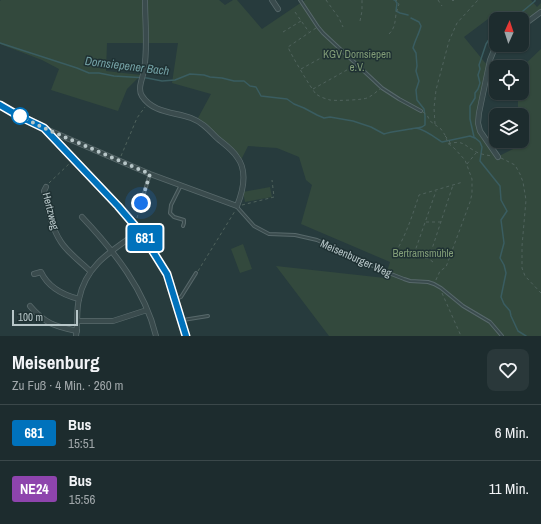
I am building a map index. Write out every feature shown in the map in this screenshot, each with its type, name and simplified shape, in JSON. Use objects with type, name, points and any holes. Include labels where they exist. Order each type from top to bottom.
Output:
[{"type":"main road","points":[[0,104],[44,128],[140,232],[153,250],[167,274],[186,336]]},
{"type":"street","points":[[145,0],[146,56],[140,92],[148,103],[158,110],[182,115],[196,120],[234,153],[241,164],[243,174],[242,193],[237,206]]},
{"type":"street","points":[[272,0],[278,9]]},
{"type":"street","points":[[529,21],[541,12]]},
{"type":"street","points":[[493,52],[490,60],[478,123],[480,131],[498,157]]},
{"type":"street","name":"Meisenburger Weg","points":[[44,128],[150,174],[237,206]]},
{"type":"street","name":"Hertzweg","points":[[46,186],[44,191],[52,225],[58,237],[66,248],[90,271]]},
{"type":"street","points":[[82,217],[112,251],[134,284],[147,310],[156,336]]},
{"type":"street","points":[[30,306],[38,316],[48,323],[77,333],[79,299],[82,287],[90,271],[112,251],[140,232]]},
{"type":"street","points":[[34,274],[41,272],[49,283],[57,290],[79,299]]},
{"type":"street","points":[[78,321],[113,321],[147,310]]},
{"type":"lane","points":[[300,0],[318,27],[338,48],[382,88],[421,111]]},
{"type":"lane","points":[[141,203],[150,174]]},
{"type":"lane","points":[[181,186],[171,205],[170,213],[174,217],[184,220],[183,226]]},
{"type":"lane","name":"Meisenburger Weg","points":[[237,206],[254,226],[269,234],[295,236],[317,240],[404,279],[434,284],[463,306],[490,322],[502,336]]},
{"type":"lane","points":[[175,300],[181,297],[196,274]]},
{"type":"lane","points":[[182,320],[208,316]]},
{"type":"path","points":[[326,0],[343,27]]},
{"type":"path","points":[[360,21],[362,0]]},
{"type":"path","points":[[389,34],[393,30],[396,22],[396,12],[399,4],[396,0]]},
{"type":"path","points":[[438,0],[442,6]]},
{"type":"path","points":[[435,125],[434,100],[449,41],[457,23],[478,0]]},
{"type":"path","points":[[295,12],[309,32]]},
{"type":"path","points":[[283,32],[302,21]]},
{"type":"path","points":[[318,27],[288,47],[313,90],[317,94],[321,97],[333,100],[364,99],[382,88]]},
{"type":"path","points":[[301,70],[338,48]]},
{"type":"path","points":[[313,90],[356,64]]},
{"type":"path","points":[[118,161],[137,118],[148,103]]},
{"type":"path","points":[[427,115],[430,121],[441,129],[449,143],[464,158],[472,179],[471,198],[446,267],[440,271],[434,284]]},
{"type":"path","points":[[445,136],[449,140],[449,143]]},
{"type":"path","points":[[449,143],[462,143],[473,150],[498,157],[515,165],[520,174],[526,193],[522,268],[525,276],[541,293]]},
{"type":"path","points":[[466,164],[478,152]]},
{"type":"path","points":[[46,186],[74,160]]},
{"type":"path","points":[[196,274],[237,206],[274,197],[272,180]]},
{"type":"path","points":[[433,262],[429,259],[397,250],[403,240],[419,195],[463,182]]},
{"type":"path","points":[[429,259],[453,185]]},
{"type":"path","points":[[414,255],[436,190]]},
{"type":"path","points":[[135,226],[141,203]]},
{"type":"path","points":[[426,222],[441,222]]},
{"type":"path","points":[[440,288],[462,336]]},
{"type":"green space","points":[[219,0],[225,5],[233,0],[237,0],[262,29],[305,0],[531,0],[537,7],[541,3],[541,11],[529,19],[529,12],[489,12],[489,18],[464,37],[487,65],[476,125],[489,143],[489,148],[493,148],[499,156],[515,148],[529,148],[529,108],[518,108],[518,100],[529,100],[529,60],[541,49],[541,336],[329,336],[276,266],[385,278],[390,262],[301,224],[312,185],[306,180],[299,157],[277,148],[248,146],[241,160],[236,151],[198,118],[211,94],[172,83],[178,43],[107,43],[106,71],[141,75],[127,89],[118,111],[51,90],[59,69],[42,60],[0,44],[0,1]]},
{"type":"green space","points":[[270,187],[272,197],[245,202],[243,192]]},
{"type":"green space","points":[[243,244],[252,269],[240,273],[231,249]]},
{"type":"waterway","points":[[394,0],[397,3],[396,11],[408,15]]},
{"type":"waterway","points":[[522,12],[535,0]]},
{"type":"waterway","points":[[411,18],[419,22],[421,26],[413,48],[416,53],[416,71],[419,81],[416,90],[417,100],[424,109],[425,125],[417,128]]},
{"type":"waterway","points":[[489,40],[479,65],[480,69],[478,75],[480,83],[475,93],[475,98],[470,106],[470,119],[474,137],[480,142],[482,147],[480,161],[500,186],[501,200],[507,211],[501,220],[504,243],[500,258],[506,273],[501,297],[504,304],[510,311],[518,331],[526,336]]},
{"type":"waterway","name":"Dornsiepener Bach","points":[[0,43],[89,73],[147,78],[162,81],[175,80],[190,74],[204,75],[234,81],[244,81],[250,86],[256,87],[261,96],[287,99],[294,104],[324,118],[330,117],[353,121],[371,127],[384,134],[416,128],[426,132],[442,142],[470,136],[475,138]]},
{"type":"bus line","name":"681","points":[[0,105],[44,128],[126,214],[153,250],[167,274],[186,336]]},
{"type":"route","points":[[20,116],[129,166],[150,174],[141,203]]},
{"type":"park label","name":"KGV Dornsiepen e.V.","points":[[357,60]]},
{"type":"park label","name":"Bertramsmühle","points":[[423,253]]}]
